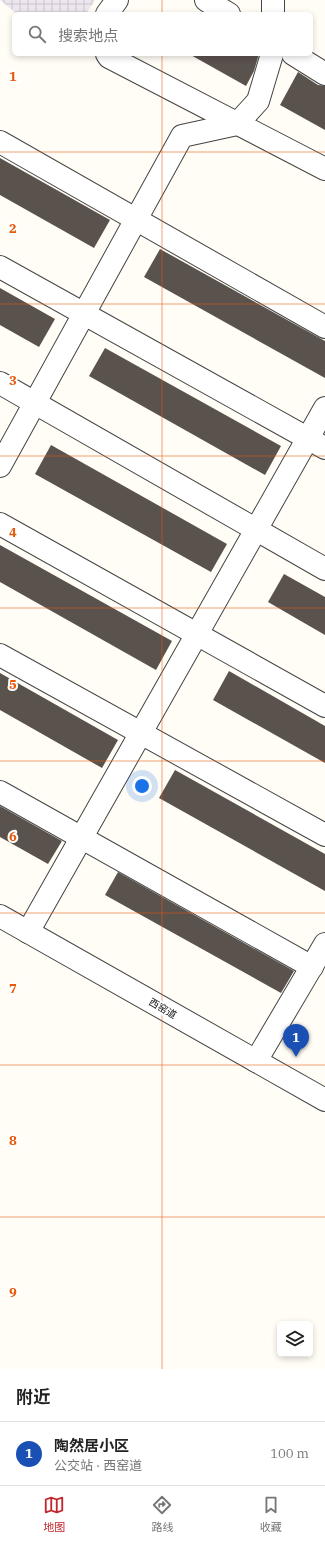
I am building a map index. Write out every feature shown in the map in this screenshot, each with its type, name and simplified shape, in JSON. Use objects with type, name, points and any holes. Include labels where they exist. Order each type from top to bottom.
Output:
[{"type":"street","points":[[108,12],[116,0]]},
{"type":"street","points":[[206,0],[226,12]]},
{"type":"street","points":[[273,0],[274,12]]},
{"type":"street","points":[[108,56],[325,169]]},
{"type":"street","points":[[0,466],[182,136],[237,124],[258,101],[271,56]]},
{"type":"street","points":[[296,56],[325,74]]},
{"type":"street","points":[[0,142],[325,327]]},
{"type":"street","points":[[0,267],[316,444]]},
{"type":"street","points":[[0,383],[325,569]]},
{"type":"street","points":[[28,932],[256,529],[316,444],[325,408]]},
{"type":"street","points":[[0,524],[325,706]]},
{"type":"street","points":[[0,655],[325,835]]},
{"type":"street","points":[[0,792],[312,967]]},
{"type":"street","name":"西窑道","points":[[0,916],[325,1100]]},
{"type":"street","points":[[256,1060],[325,944]]},
{"type":"shaded area","points":[[0,0],[95,0],[87,12],[15,12]]},
{"type":"building","points":[[193,56],[258,56],[254,71],[246,86]]},
{"type":"building","points":[[298,72],[318,85],[325,86],[325,130],[280,105]]},
{"type":"building","points":[[0,158],[110,220],[94,248],[0,195]]},
{"type":"building","points":[[160,249],[325,341],[325,378],[144,277]]},
{"type":"building","points":[[0,288],[55,319],[39,347],[0,325]]},
{"type":"building","points":[[105,348],[281,446],[265,475],[89,376]]},
{"type":"building","points":[[51,445],[227,544],[211,572],[35,474]]},
{"type":"building","points":[[0,545],[172,641],[156,670],[0,582]]},
{"type":"building","points":[[284,574],[325,597],[325,635],[268,602]]},
{"type":"building","points":[[229,671],[325,726],[325,763],[213,700]]},
{"type":"building","points":[[0,673],[118,740],[102,768],[0,710]]},
{"type":"building","points":[[175,770],[325,854],[325,891],[159,798]]},
{"type":"building","points":[[0,806],[62,841],[48,864],[0,837]]},
{"type":"building","points":[[118,872],[294,971],[281,993],[105,895]]},
{"type":"place","name":"陶然居小区","points":[[296,1057]]}]
